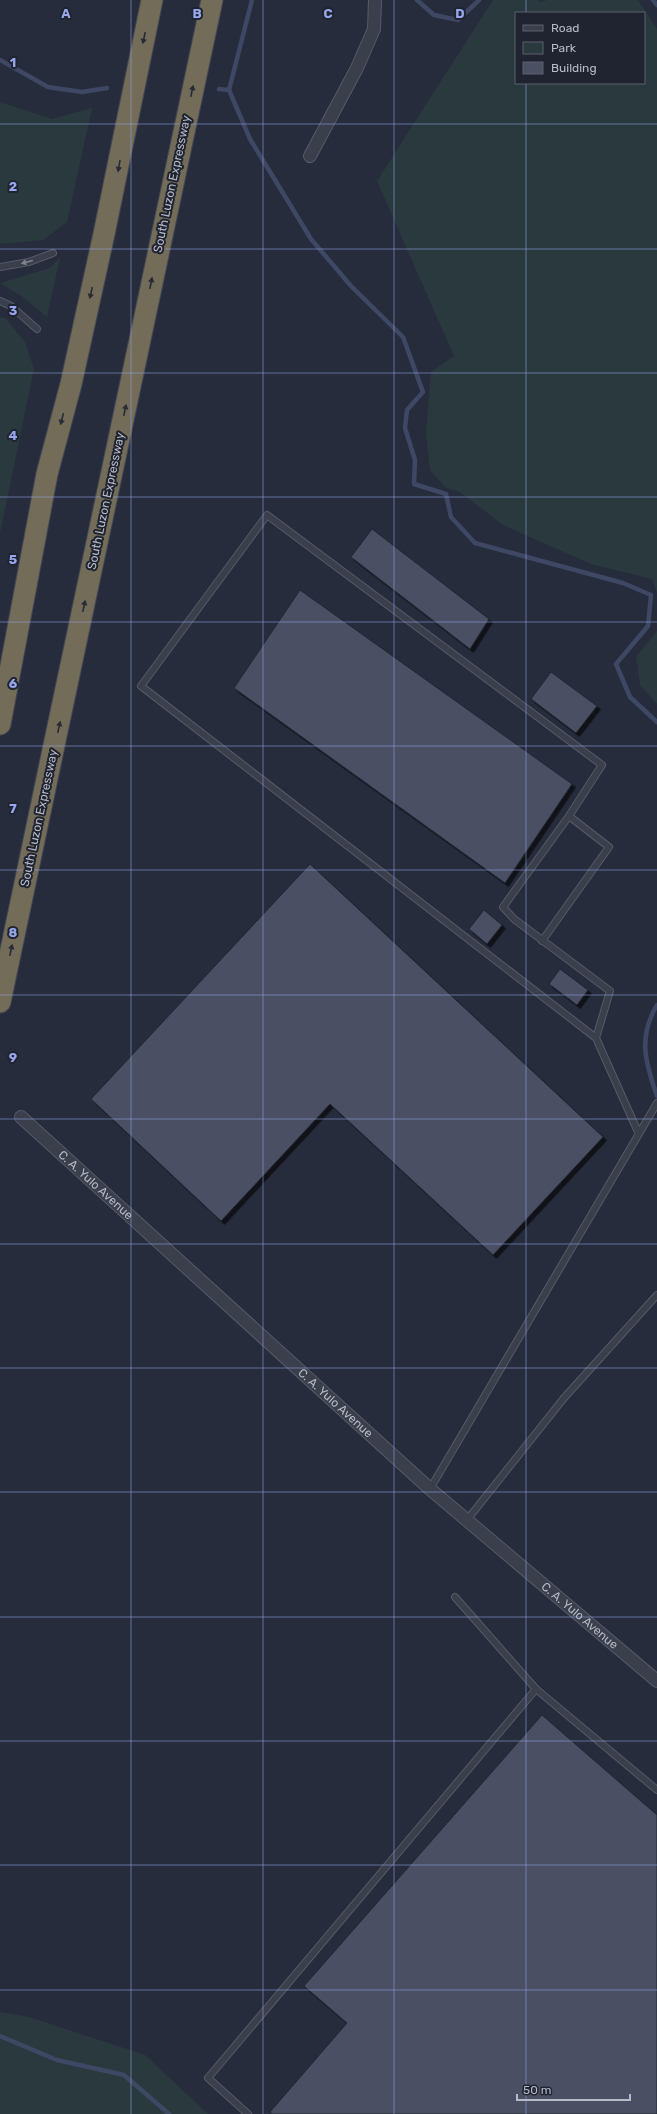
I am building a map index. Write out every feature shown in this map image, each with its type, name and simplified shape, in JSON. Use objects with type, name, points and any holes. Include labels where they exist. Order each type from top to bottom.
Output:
[{"type":"highway","points":[[0,724],[47,474],[70,384],[104,234],[152,0]]},
{"type":"highway","name":"South Luzon Expressway","points":[[0,1002],[100,533],[160,238],[212,0]]},
{"type":"street","points":[[310,156],[357,68],[374,29],[375,0]]},
{"type":"street","name":"C. A. Yulo Avenue","points":[[21,1117],[430,1489],[657,1681]]},
{"type":"lane","points":[[0,267],[29,262],[52,253]]},
{"type":"lane","points":[[0,301],[12,306],[37,329]]},
{"type":"lane","points":[[596,1038],[610,991],[542,942],[514,919],[503,907],[569,816],[602,765],[267,515],[141,686],[596,1038],[638,1132]]},
{"type":"lane","points":[[542,942],[610,847],[569,816]]},
{"type":"lane","points":[[430,1489],[638,1132],[657,1103]]},
{"type":"lane","points":[[467,1520],[564,1398],[657,1295]]},
{"type":"lane","points":[[455,1598],[536,1688],[657,1790]]},
{"type":"lane","points":[[248,2114],[208,2078],[536,1688]]},
{"type":"green space","points":[[493,0],[537,0],[541,2],[547,0],[638,0],[657,29],[657,593],[652,579],[591,564],[503,525],[460,492],[445,487],[430,470],[426,433],[431,372],[454,356],[377,181]]},
{"type":"green space","points":[[0,102],[52,119],[92,108],[67,222],[43,240],[0,244]]},
{"type":"green space","points":[[60,257],[47,317],[23,297],[0,283],[50,268]]},
{"type":"green space","points":[[0,317],[5,318],[25,342],[34,369],[0,533]]},
{"type":"green space","points":[[657,631],[657,704],[640,685],[636,657]]},
{"type":"green space","points":[[0,2012],[29,2017],[145,2055],[208,2114],[0,2114]]},
{"type":"building","points":[[372,529],[489,619],[470,649],[351,557]]},
{"type":"building","points":[[300,590],[572,784],[505,883],[234,688]]},
{"type":"building","points":[[551,672],[597,706],[576,733],[531,699]]},
{"type":"building","points":[[310,864],[603,1137],[493,1255],[330,1104],[221,1221],[91,1099]]},
{"type":"building","points":[[484,910],[502,925],[487,944],[469,929]]},
{"type":"building","points":[[560,969],[588,990],[577,1005],[549,984]]},
{"type":"building","points":[[542,1715],[657,1815],[657,2114],[272,2114],[270,2112],[347,2023],[304,1986]]},
{"type":"waterway","points":[[219,89],[229,90],[252,0]]},
{"type":"waterway","points":[[417,0],[434,15],[458,20],[479,0]]},
{"type":"waterway","points":[[653,0],[657,5]]},
{"type":"waterway","points":[[0,60],[48,87],[82,92],[107,88]]},
{"type":"waterway","points":[[229,90],[250,139],[311,239],[351,286],[403,337],[423,392],[407,410],[405,428],[415,460],[414,484],[446,494],[451,517],[475,543],[623,583],[651,595],[648,626],[616,664],[630,697],[657,722]]},
{"type":"waterway","points":[[657,1005],[647,1028],[645,1039],[645,1050],[649,1072],[657,1096]]},
{"type":"waterway","points":[[0,2036],[57,2060],[124,2075],[169,2114]]}]
